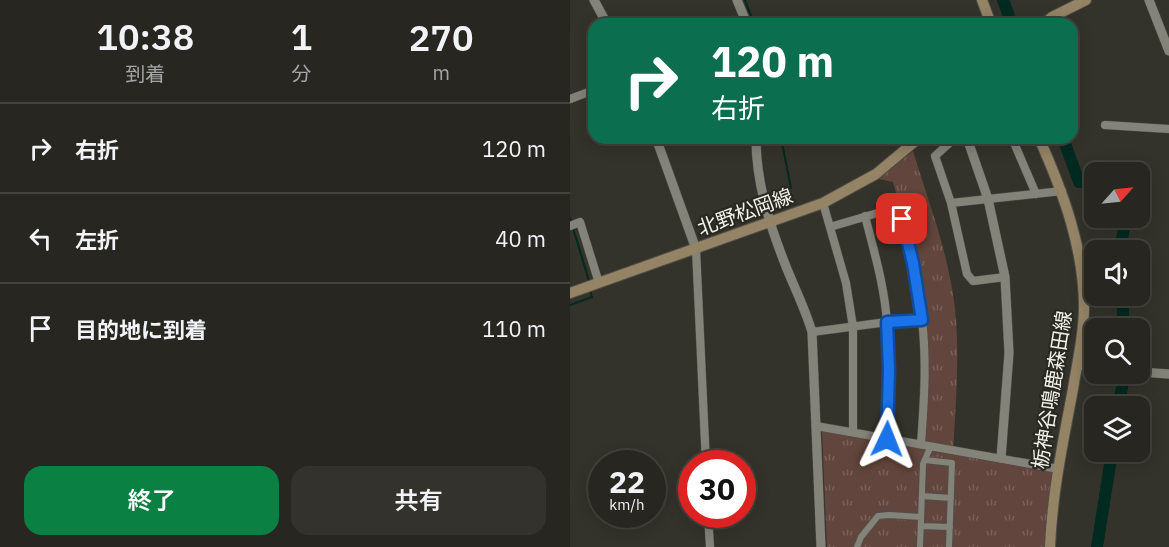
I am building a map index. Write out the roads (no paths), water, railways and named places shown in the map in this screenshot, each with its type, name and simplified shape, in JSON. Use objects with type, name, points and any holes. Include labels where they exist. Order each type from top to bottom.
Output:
[{"type":"main road","points":[[982,0],[989,18]]},
{"type":"main road","points":[[1053,18],[1086,0]]},
{"type":"main road","name":"北野松岡線","points":[[570,293],[823,203],[876,174],[912,144]]},
{"type":"main road","name":"栃神谷鳴鹿森田線","points":[[1042,144],[1062,191],[1082,271],[1084,310],[1059,469],[1050,547]]},
{"type":"street","points":[[594,0],[603,18]]},
{"type":"street","points":[[737,0],[744,18]]},
{"type":"street","points":[[1149,0],[1169,51]]},
{"type":"street","points":[[570,99],[588,92]]},
{"type":"street","points":[[1105,124],[1169,129]]},
{"type":"street","points":[[658,144],[696,249],[705,450]]},
{"type":"street","points":[[756,144],[757,170],[770,222],[785,265],[806,311],[812,332],[821,547]]},
{"type":"street","points":[[948,144],[935,156],[951,203],[967,274],[973,281],[1005,277]]},
{"type":"street","points":[[969,144],[988,199],[1005,277],[1009,353],[1001,459]]},
{"type":"street","points":[[1015,144],[1036,194]]},
{"type":"street","points":[[951,203],[1062,191]]},
{"type":"street","points":[[823,203],[846,283],[853,327],[853,432]]},
{"type":"street","points":[[830,227],[898,207],[913,263],[922,320],[925,367],[921,444]]},
{"type":"street","points":[[865,216],[887,322],[889,370],[887,439]]},
{"type":"street","points":[[570,226],[579,222],[598,283]]},
{"type":"street","points":[[812,332],[887,322],[922,320]]},
{"type":"street","points":[[1077,365],[1084,366]]},
{"type":"street","points":[[1150,373],[1169,374]]},
{"type":"street","points":[[816,426],[1059,469]]},
{"type":"street","points":[[920,547],[925,460],[930,448],[938,447]]},
{"type":"street","points":[[938,447],[938,461]]},
{"type":"street","points":[[949,547],[951,449]]},
{"type":"street","points":[[925,460],[950,463]]},
{"type":"street","points":[[922,496],[951,498]]},
{"type":"street","points":[[857,547],[861,537],[878,516],[921,517]]},
{"type":"street","points":[[921,526],[950,527]]},
{"type":"street","points":[[709,528],[710,547]]},
{"type":"waterway","points":[[745,0],[752,18]]},
{"type":"waterway","points":[[1003,0],[1010,18]]},
{"type":"waterway","points":[[782,144],[791,188]]},
{"type":"waterway","points":[[1065,144],[1079,182],[1084,182]]},
{"type":"waterway","points":[[570,218],[589,281]]},
{"type":"waterway","points":[[1122,240],[1124,228]]},
{"type":"waterway","points":[[570,305],[592,297],[590,290]]},
{"type":"waterway","points":[[1123,306],[1123,318]]},
{"type":"waterway","points":[[1121,396],[1122,384]]},
{"type":"waterway","points":[[1097,547],[1110,462]]}]
